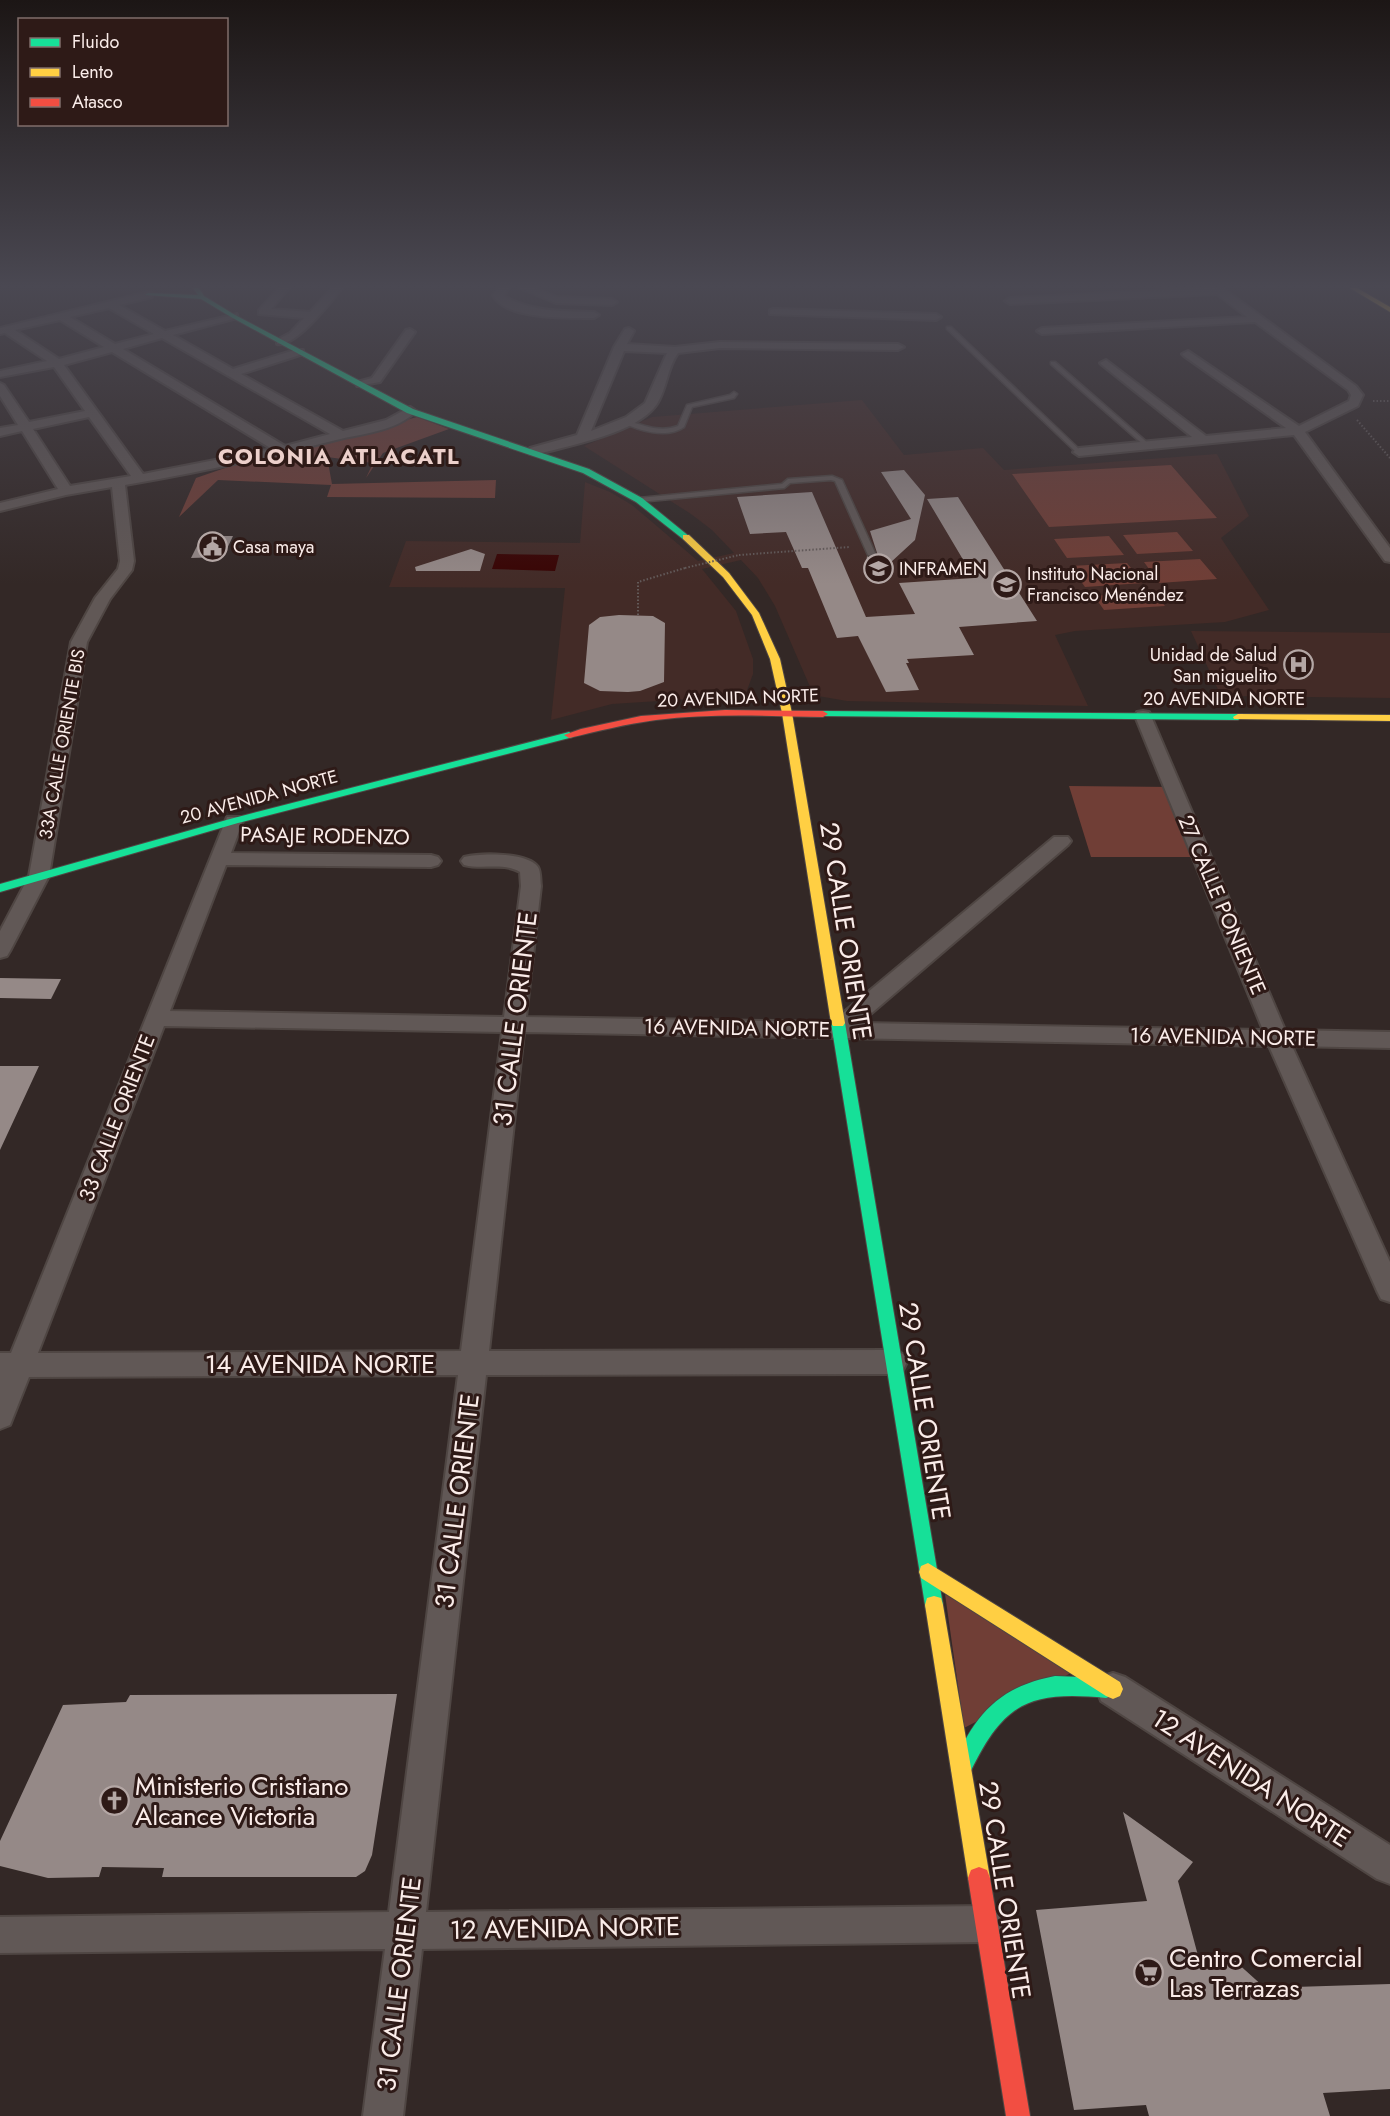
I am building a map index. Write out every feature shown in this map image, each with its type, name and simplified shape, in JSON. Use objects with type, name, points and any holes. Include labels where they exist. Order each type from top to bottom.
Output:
[{"type":"street","points":[[0,387],[66,491]]},
{"type":"street","points":[[74,387],[141,478]]},
{"type":"street","points":[[179,387],[283,450]]},
{"type":"street","points":[[255,387],[342,436]]},
{"type":"street","name":"29 CALLE ORIENTE","points":[[366,387],[410,411],[534,451],[586,471],[639,500],[688,539],[726,575],[756,615],[775,659],[787,713],[1018,2116]]},
{"type":"street","points":[[583,436],[603,387]]},
{"type":"street","points":[[534,451],[625,422],[650,406],[657,387]]},
{"type":"street","points":[[1136,387],[1204,441]]},
{"type":"street","points":[[1235,387],[1298,430],[1304,442],[1390,558]]},
{"type":"street","points":[[1080,452],[1298,430],[1347,408],[1357,400],[1350,387]]},
{"type":"street","points":[[0,507],[66,491],[283,450],[390,423],[410,411]]},
{"type":"street","points":[[0,432],[92,413]]},
{"type":"street","name":"33A CALLE ORIENTE BIS","points":[[0,951],[39,876],[79,642],[103,597],[125,570],[127,561],[118,483]]},
{"type":"street","name":"20 AVENIDA NORTE","points":[[0,888],[234,821],[613,724],[665,716],[787,713],[1390,718]]},
{"type":"street","name":"27 CALLE PONIENTE","points":[[1143,716],[1277,1038],[1390,1291]]},
{"type":"street","name":"33 CALLE ORIENTE","points":[[0,1416],[10,1365],[156,1018],[234,821]]},
{"type":"street","points":[[838,1029],[1061,841]]},
{"type":"street","name":"PASAJE RODENZO","points":[[219,859],[430,861]]},
{"type":"street","name":"31 CALLE ORIENTE","points":[[383,2116],[531,886],[530,870],[525,866],[508,862],[471,861]]},
{"type":"street","name":"16 AVENIDA NORTE","points":[[156,1018],[1390,1040]]},
{"type":"street","name":"14 AVENIDA NORTE","points":[[10,1365],[893,1362]]},
{"type":"street","points":[[928,1572],[1113,1689]]},
{"type":"street","points":[[961,1770],[970,1746],[982,1725],[1018,1696],[1040,1687],[1063,1683],[1087,1684],[1113,1689]]},
{"type":"street","name":"12 AVENIDA NORTE","points":[[1113,1689],[1390,1866]]},
{"type":"street","name":"12 AVENIDA NORTE","points":[[0,1935],[986,1924]]},
{"type":"lane","points":[[1011,387],[1080,452]]},
{"type":"lane","points":[[1080,387],[1148,446]]},
{"type":"lane","points":[[625,422],[658,432],[675,431],[681,427],[689,406],[732,397],[734,394]]},
{"type":"lane","points":[[639,500],[784,486],[788,481],[832,478],[838,480],[872,555]]},
{"type":"path","points":[[1347,408],[1390,458]]},
{"type":"path","points":[[638,615],[638,582],[739,555],[868,546]]},
{"type":"shaded area","name":"Instituto Nacional Francisco Menéndez","points":[[862,400],[904,455],[983,448],[1004,470],[1217,454],[1249,516],[1221,538],[1269,610],[1225,622],[1075,631],[1055,635],[1088,706],[847,701],[818,696],[811,689],[775,606],[758,578],[741,560],[702,569],[736,611],[753,659],[753,674],[746,693],[737,696],[612,704],[551,720],[565,588],[389,587],[406,541],[580,543],[585,482],[610,492],[632,505],[698,561],[734,553],[712,530],[691,514],[584,446],[652,417]]},
{"type":"shaded area","points":[[417,417],[449,429],[383,453],[366,478],[373,463],[327,457],[332,484],[496,480],[495,498],[327,497],[331,485],[218,480],[179,517],[196,478],[254,458],[325,443]]},
{"type":"shaded area","points":[[1171,465],[1217,518],[1049,527],[1012,474]]},
{"type":"shaded area","points":[[1177,532],[1193,551],[1137,554],[1123,535]]},
{"type":"shaded area","points":[[1109,536],[1124,555],[1067,558],[1054,539]]},
{"type":"shaded area","points":[[497,554],[559,555],[555,571],[492,569]]},
{"type":"shaded area","points":[[1200,559],[1217,579],[1159,583],[1144,562]]},
{"type":"shaded area","points":[[1127,563],[1143,583],[1085,587],[1070,566]]},
{"type":"shaded area","points":[[1154,592],[1165,606],[1104,610],[1094,596]]},
{"type":"shaded area","name":"Unidad de Salud San miguelito","points":[[1191,631],[1390,633],[1390,698],[1221,696]]},
{"type":"shaded area","points":[[1069,786],[1173,787],[1202,857],[1091,857]]},
{"type":"shaded area","points":[[945,1594],[1073,1672],[964,1728]]},
{"type":"building","points":[[904,470],[925,495],[915,540],[890,563],[866,564],[867,556],[874,559],[878,556],[870,531],[911,519],[881,472]]},
{"type":"building","points":[[812,492],[866,617],[915,614],[899,583],[974,578],[927,499],[958,497],[1037,621],[959,627],[974,655],[907,659],[909,663],[906,663],[919,690],[886,692],[858,636],[837,638],[808,568],[802,568],[786,532],[750,534],[737,497]]},
{"type":"building","name":"Casa maya","points":[[202,536],[233,536],[223,557],[191,558]]},
{"type":"building","points":[[471,549],[485,554],[480,571],[416,571],[415,567]]},
{"type":"building","points":[[653,616],[665,623],[664,682],[640,691],[628,692],[600,691],[584,683],[589,625],[600,617]]},
{"type":"building","points":[[0,978],[61,979],[51,999],[0,998]]},
{"type":"building","points":[[0,1066],[39,1066],[0,1150]]},
{"type":"building","points":[[397,1694],[372,1855],[365,1871],[356,1877],[162,1877],[164,1868],[102,1867],[99,1877],[48,1878],[0,1866],[0,1841],[63,1705],[126,1702],[130,1695]]},
{"type":"building","name":"Centro Comercial Las Terrazas","points":[[1123,1812],[1193,1862],[1178,1881],[1200,1963],[1235,1961],[1265,1988],[1390,1984],[1390,2089],[1323,2093],[1330,2116],[1149,2116],[1146,2105],[1074,2110],[1036,1910],[1147,1901]]},
{"type":"traffic: fast","points":[[365,387],[410,411],[586,471],[639,500],[686,537]]},
{"type":"traffic: fast","points":[[823,714],[1238,717]]},
{"type":"traffic: fast","points":[[0,888],[234,821],[569,735]]},
{"type":"traffic: fast","points":[[838,1023],[934,1605]]},
{"type":"traffic: fast","points":[[961,1770],[986,1725],[1000,1709],[1016,1698],[1034,1690],[1055,1686],[1079,1685],[1106,1688]]},
{"type":"traffic: slow","points":[[686,537],[726,575],[756,615],[775,659],[787,713],[838,1023]]},
{"type":"traffic: slow","points":[[1238,717],[1390,718]]},
{"type":"traffic: slow","points":[[928,1572],[1113,1689]]},
{"type":"traffic: slow","points":[[934,1605],[979,1878]]},
{"type":"traffic: jam","points":[[569,735],[629,721],[685,714],[823,714]]},
{"type":"traffic: jam","points":[[979,1878],[1018,2116]]},
{"type":"place","name":"Casa maya","points":[[212,547]]},
{"type":"place","name":"INFRAMEN","points":[[878,569]]},
{"type":"place","name":"Instituto Nacional Francisco Menéndez","points":[[1006,584]]},
{"type":"place","name":"Unidad de Salud San miguelito","points":[[1298,665]]},
{"type":"place","name":"Ministerio Cristiano Alcance Victoria","points":[[114,1801]]},
{"type":"place","name":"Centro Comercial Las Terrazas","points":[[1148,1973]]},
{"type":"district","name":"COLONIA ATLACATL","points":[[339,456]]}]
